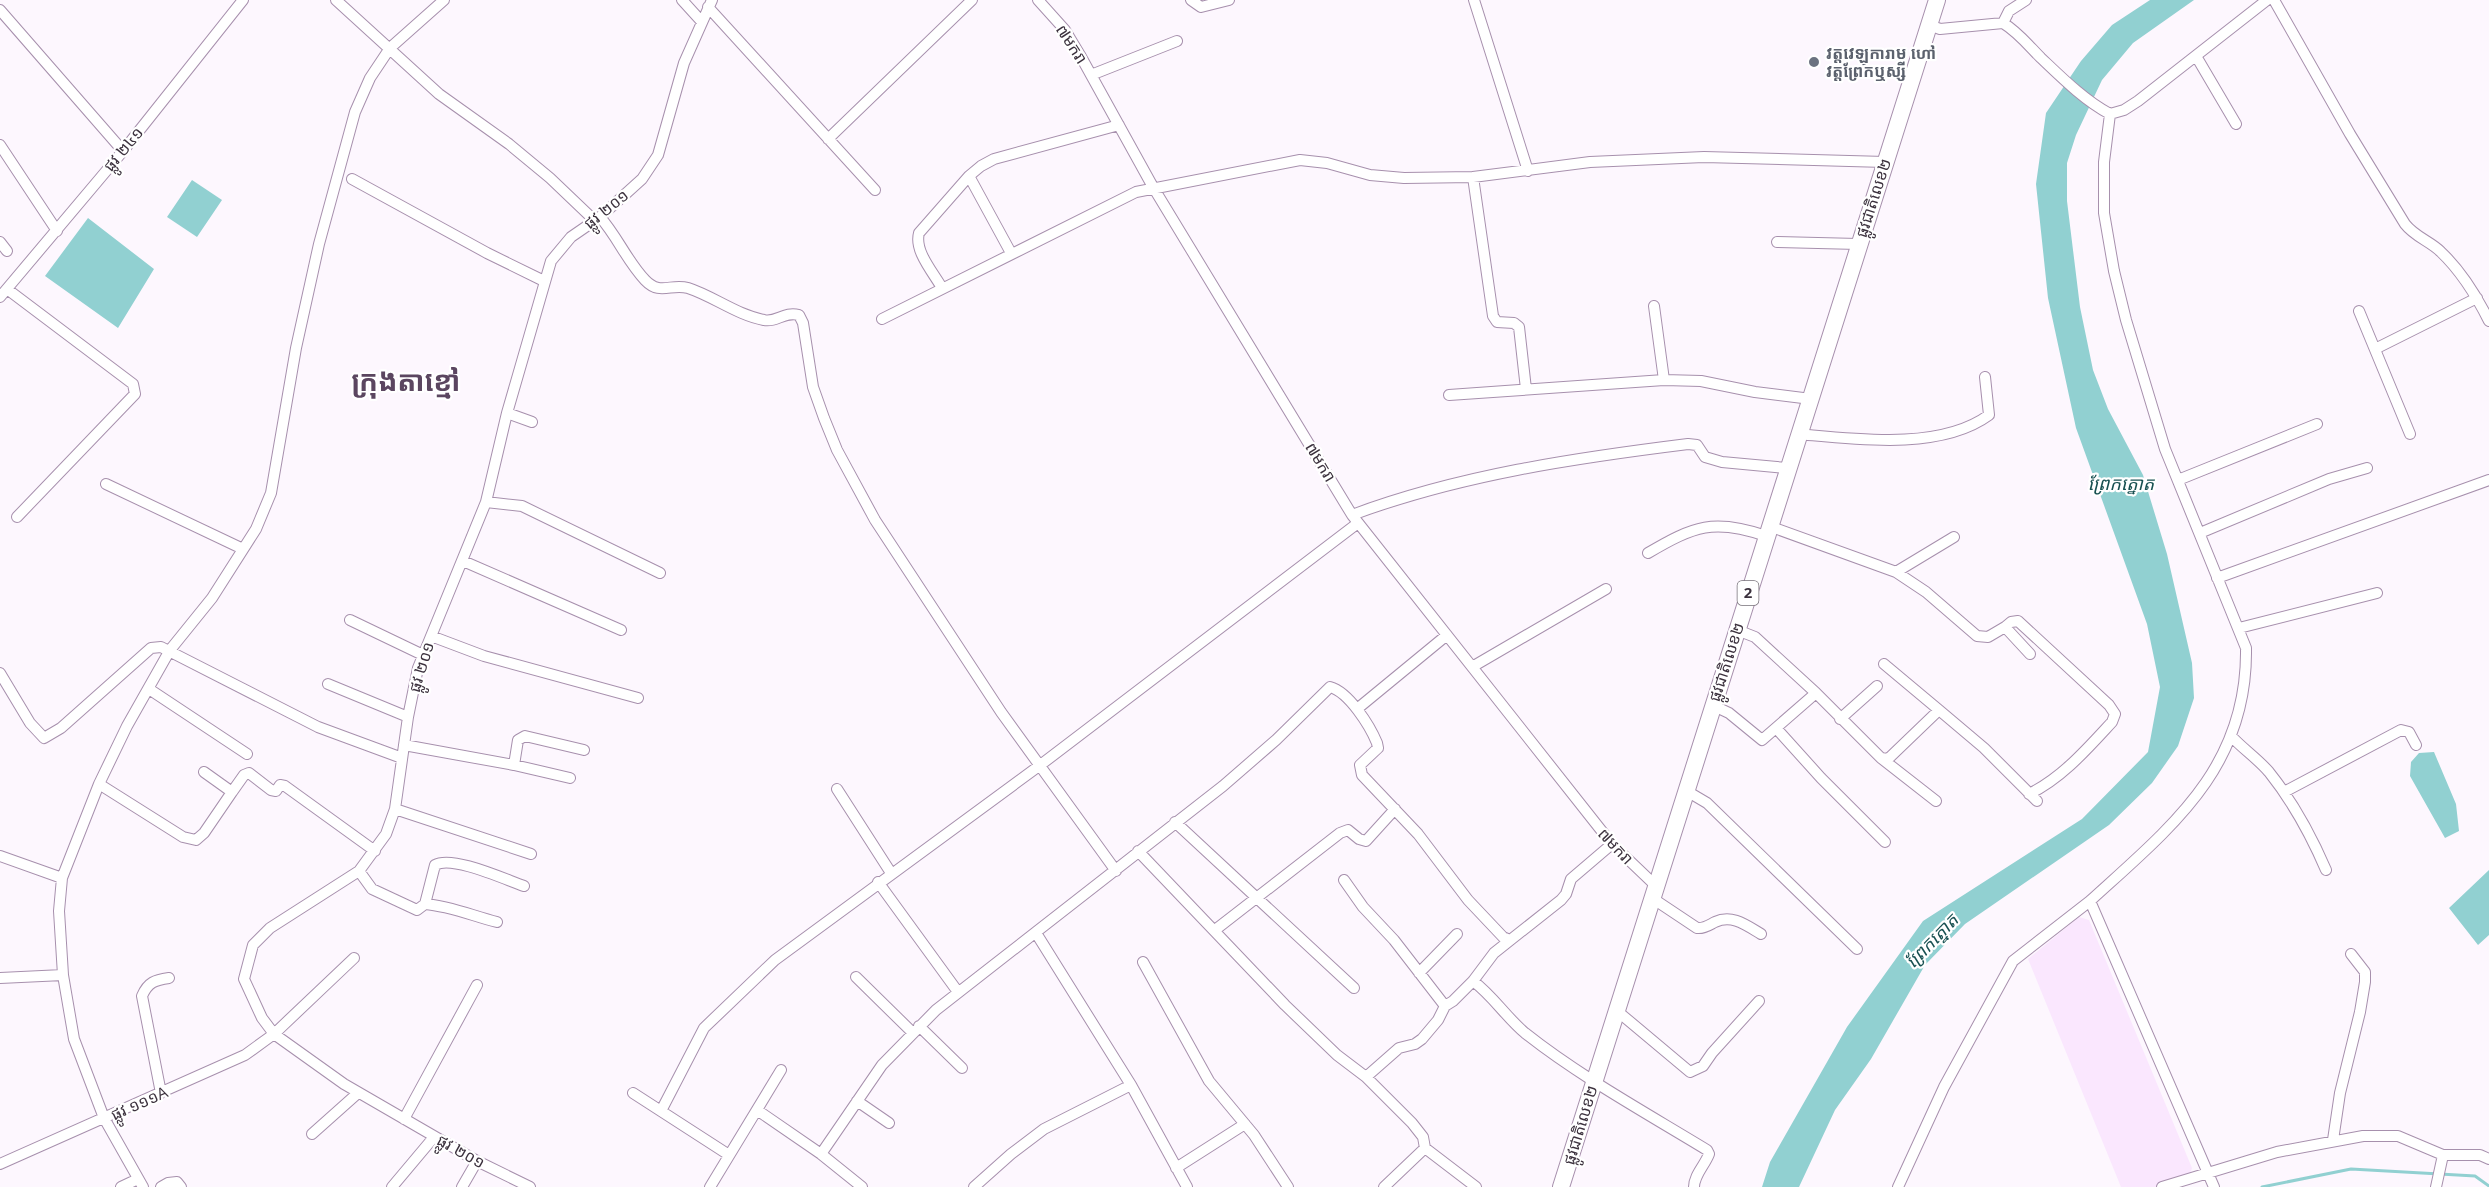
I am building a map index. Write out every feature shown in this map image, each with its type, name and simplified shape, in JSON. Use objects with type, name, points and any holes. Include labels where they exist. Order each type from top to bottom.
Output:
[{"type":"highway","name":"ផ្លូវជាតិលេខ២","points":[[1561,1187],[1936,0]]},
{"type":"street","name":"ផ្លូវ ២៤១","points":[[3,293],[123,151],[243,0]]},
{"type":"street","points":[[336,0],[439,94],[509,144],[610,228],[646,281],[656,288],[687,288],[715,302],[764,321],[791,313],[799,315],[803,323],[813,387],[837,450],[891,545],[1039,766],[1116,871]]},
{"type":"street","points":[[682,0],[702,22]]},
{"type":"street","points":[[828,139],[972,0]]},
{"type":"street","name":"៧មករា","points":[[1038,0],[1065,30],[1153,187],[1355,519],[1612,844],[1654,892],[1697,928],[1727,918],[1761,933]]},
{"type":"street","points":[[1191,0],[1201,7],[1230,0]]},
{"type":"street","points":[[1474,0],[1528,171]]},
{"type":"street","points":[[2003,23],[2009,11],[2026,0]]},
{"type":"street","points":[[1929,25],[1940,28],[2003,23],[2099,108],[2110,114],[2124,110],[2266,0]]},
{"type":"street","points":[[2274,0],[2370,168],[2405,224],[2413,234],[2443,254],[2477,297],[2489,321]]},
{"type":"street","points":[[121,1187],[140,1183],[104,1118],[74,1039],[63,975],[59,911],[62,879],[99,784],[170,650],[212,598],[256,529],[271,493],[296,348],[319,244],[352,122],[370,78],[390,48],[441,1]]},
{"type":"street","points":[[710,4],[875,190]]},
{"type":"street","name":"ផ្លូវ ២០១","points":[[530,1187],[477,1161],[358,1093],[274,1034],[262,1018],[244,979],[253,945],[270,928],[359,871],[386,834],[395,809],[408,717],[418,668],[486,502],[507,413],[550,261],[571,237],[642,179],[658,154],[684,63],[710,4]]},
{"type":"street","points":[[0,10],[123,151]]},
{"type":"street","points":[[1091,75],[1177,41]]},
{"type":"street","points":[[2196,56],[2236,124]]},
{"type":"street","points":[[1898,1187],[1944,1087],[2013,961],[2090,902],[2192,804],[2216,768],[2231,736],[2246,677],[2246,648],[2165,449],[2114,271],[2104,213],[2104,162],[2110,114]]},
{"type":"street","points":[[942,288],[919,249],[917,241],[919,233],[969,176],[994,159],[1119,124]]},
{"type":"street","points":[[0,145],[57,231]]},
{"type":"street","points":[[882,319],[1136,192],[1300,159],[1370,175],[1404,178],[1473,177],[1590,162],[1704,157],[1885,162]]},
{"type":"street","points":[[969,176],[1011,253]]},
{"type":"street","points":[[1473,177],[1493,316],[1497,322],[1514,323],[1519,327],[1526,388]]},
{"type":"street","points":[[352,179],[487,253],[544,281]]},
{"type":"street","points":[[1777,242],[1858,244]]},
{"type":"street","points":[[3,293],[133,384],[135,389],[135,394],[17,518]]},
{"type":"street","points":[[2375,349],[2477,297]]},
{"type":"street","points":[[1654,306],[1664,380]]},
{"type":"street","points":[[2359,311],[2410,434]]},
{"type":"street","points":[[1798,434],[1867,441],[1947,433],[1978,422],[1989,415],[1985,377]]},
{"type":"street","points":[[1449,395],[1526,388],[1564,389],[1664,380],[1701,381],[1755,392],[1810,399]]},
{"type":"street","points":[[507,413],[532,422]]},
{"type":"street","points":[[2178,480],[2317,424]]},
{"type":"street","points":[[661,1111],[705,1028],[723,1008],[775,960],[878,882],[1039,766],[1355,519],[1429,489],[1562,462],[1688,444],[1697,445],[1705,457],[1722,462],[1787,468]]},
{"type":"street","points":[[2200,533],[2329,480],[2367,468]]},
{"type":"street","points":[[2217,578],[2489,480]]},
{"type":"street","points":[[106,484],[243,549]]},
{"type":"street","points":[[486,502],[522,506],[660,573]]},
{"type":"street","points":[[1648,553],[1690,529],[1712,526],[1745,528],[1768,531],[1896,572],[1935,600],[1977,636],[1988,637],[2011,622],[2018,621],[2109,705],[2115,714],[2112,722],[2071,765],[2033,798],[1984,748],[1884,664]]},
{"type":"street","points":[[1896,572],[1954,537]]},
{"type":"street","points":[[463,561],[621,630]]},
{"type":"street","points":[[1472,667],[1606,589]]},
{"type":"street","points":[[2239,628],[2377,593]]},
{"type":"street","points":[[350,620],[423,654]]},
{"type":"street","points":[[2005,627],[2030,654]]},
{"type":"street","points":[[1737,630],[1755,637],[1816,693],[1881,758],[1936,801]]},
{"type":"street","points":[[1357,710],[1446,635]]},
{"type":"street","points":[[431,636],[484,656],[638,698]]},
{"type":"street","points":[[0,673],[30,723],[44,738],[61,728],[151,648],[161,647],[318,727],[402,758]]},
{"type":"street","points":[[328,684],[408,717]]},
{"type":"street","points":[[1840,719],[1877,686]]},
{"type":"street","points":[[821,1154],[882,1065],[915,1029],[958,992],[1223,786],[1265,750],[1330,687],[1342,693],[1357,710],[1375,738],[1378,748],[1360,765],[1360,771],[1418,834],[1468,900],[1503,937],[1510,940]]},
{"type":"street","points":[[149,689],[246,754]]},
{"type":"street","points":[[1712,705],[1729,712],[1762,740],[1816,693]]},
{"type":"street","points":[[1881,758],[1888,759],[1939,710]]},
{"type":"street","points":[[1776,728],[1821,778],[1885,842]]},
{"type":"street","points":[[2284,792],[2401,730],[2409,732],[2416,745]]},
{"type":"street","points":[[514,765],[518,740],[525,736],[585,750]]},
{"type":"street","points":[[2231,736],[2267,770],[2284,792],[2313,840],[2326,870]]},
{"type":"street","points":[[404,745],[514,765],[570,778]]},
{"type":"street","points":[[204,772],[232,792]]},
{"type":"street","points":[[99,784],[183,837],[196,840],[204,833],[244,775],[249,774],[272,790],[276,791],[280,785],[285,786],[375,851]]},
{"type":"street","points":[[837,789],[891,873]]},
{"type":"street","points":[[1685,790],[1707,803],[1857,949]]},
{"type":"street","points":[[395,809],[531,854]]},
{"type":"street","points":[[1215,930],[1344,830],[1366,841],[1395,809]]},
{"type":"street","points":[[1174,822],[1354,988]]},
{"type":"street","points":[[1366,1077],[1399,1048],[1415,1044],[1422,1039],[1438,1020],[1445,1006],[1473,981],[1494,952],[1561,900],[1566,894],[1571,879],[1612,844]]},
{"type":"street","points":[[1138,851],[1285,1005],[1337,1055],[1366,1077],[1412,1124],[1423,1137],[1425,1148],[1476,1187]]},
{"type":"street","points":[[0,856],[62,879]]},
{"type":"street","points":[[359,871],[372,889],[387,898],[417,910],[425,904],[435,865],[445,862],[473,868],[524,886]]},
{"type":"street","points":[[1344,880],[1363,907],[1394,940],[1445,1006]]},
{"type":"street","points":[[878,882],[958,992]]},
{"type":"street","points":[[2090,902],[2214,1187]]},
{"type":"street","points":[[425,904],[443,905],[497,922]]},
{"type":"street","points":[[1036,933],[1131,1085],[1187,1187]]},
{"type":"street","points":[[1419,973],[1457,934]]},
{"type":"street","points":[[2332,1140],[2365,982],[2365,972],[2351,954]]},
{"type":"street","name":"ផ្លូវ ១១១A","points":[[0,1164],[245,1055],[274,1034],[354,958]]},
{"type":"street","points":[[1143,962],[1209,1081],[1245,1124],[1288,1187]]},
{"type":"street","points":[[0,978],[63,975]]},
{"type":"street","points":[[856,977],[962,1068]]},
{"type":"street","points":[[161,1093],[142,996],[146,987],[154,980],[169,978]]},
{"type":"street","points":[[1473,981],[1484,989],[1525,1032],[1594,1081],[1707,1150],[1709,1154],[1694,1181],[1694,1187]]},
{"type":"street","points":[[404,1119],[477,985]]},
{"type":"street","points":[[1616,1010],[1690,1072],[1703,1066],[1759,1001]]},
{"type":"street","points":[[710,1187],[781,1070]]},
{"type":"street","points":[[974,1187],[1011,1154],[1044,1129],[1131,1085]]},
{"type":"street","points":[[312,1134],[358,1093]]},
{"type":"street","points":[[633,1093],[729,1155]]},
{"type":"street","points":[[857,1101],[889,1124]]},
{"type":"street","points":[[757,1110],[821,1154],[862,1187]]},
{"type":"street","points":[[1176,1168],[1245,1124]]},
{"type":"street","points":[[2162,1187],[2277,1152],[2363,1136],[2398,1136],[2443,1155],[2481,1155],[2489,1159]]},
{"type":"street","points":[[392,1187],[434,1137]]},
{"type":"street","points":[[1384,1187],[1425,1148]]},
{"type":"street","points":[[2436,1187],[2443,1155]]},
{"type":"street","points":[[462,1187],[477,1161]]},
{"type":"street","points":[[161,1187],[177,1182],[181,1187]]},
{"type":"shaded area","points":[[2079,917],[2089,920],[2192,1168],[2190,1174],[2156,1187],[2121,1187],[2028,959]]},
{"type":"water","name":"ព្រែកត្នោត","points":[[2150,0],[2194,0],[2133,43],[2102,80],[2076,135],[2067,163],[2067,201],[2080,307],[2093,370],[2108,409],[2143,475],[2167,554],[2192,663],[2194,698],[2178,746],[2152,783],[2109,825],[1965,924],[1925,965],[1871,1059],[1835,1110],[1799,1187],[1762,1187],[1770,1162],[1847,1027],[1923,921],[2082,819],[2148,752],[2160,687],[2147,624],[2076,428],[2048,298],[2036,184],[2046,113],[2081,61],[2112,25]]},
{"type":"water","points":[[192,180],[222,200],[197,237],[167,217]]},
{"type":"water","points":[[88,218],[154,269],[118,328],[45,276]]},
{"type":"water","points":[[2434,752],[2456,804],[2459,831],[2445,838],[2410,776],[2411,762],[2419,753]]},
{"type":"water","points":[[2489,870],[2489,935],[2478,945],[2449,908]]},
{"type":"waterway","points":[[2262,1187],[2351,1169],[2475,1176],[2489,1186]]},
{"type":"place","name":"វត្តវេឡុការាម ហៅ វត្តព្រែកឬស្សី","points":[[1814,62]]},
{"type":"district","name":"ក្រុងតាខ្មៅ","points":[[406,381]]}]
